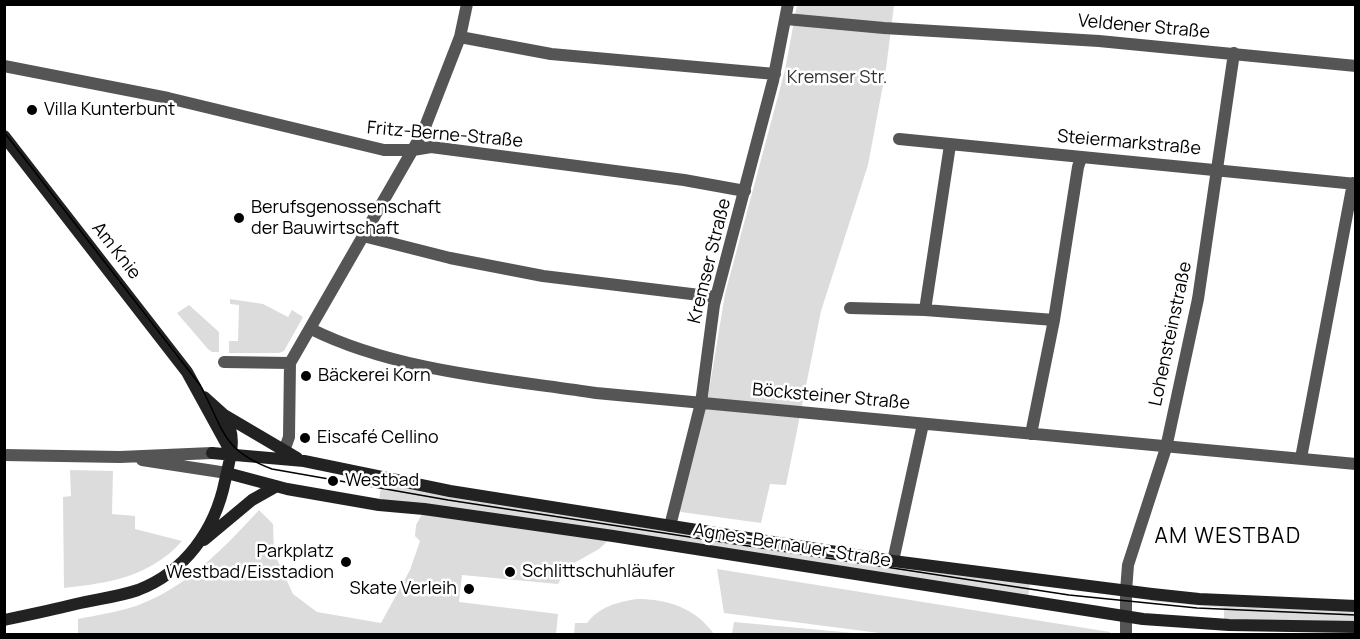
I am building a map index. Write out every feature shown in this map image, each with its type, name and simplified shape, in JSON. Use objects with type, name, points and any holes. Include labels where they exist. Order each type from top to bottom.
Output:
[{"type":"main road","name":"Am Knie","points":[[4,136],[187,372],[237,454]]},
{"type":"main road","name":"Am Knie","points":[[196,389],[224,416],[252,433]]},
{"type":"main road","points":[[198,546],[214,517],[227,473],[237,454],[232,431],[224,416]]},
{"type":"main road","name":"Agnes-Bernauer-Straße","points":[[252,433],[304,461]]},
{"type":"main road","name":"Agnes-Bernauer-Straße","points":[[212,453],[304,461],[450,491],[893,561],[1199,599],[1356,606]]},
{"type":"main road","points":[[212,453],[227,473]]},
{"type":"main road","name":"Agnes-Bernauer-Straße","points":[[227,473],[275,487],[379,505],[424,509],[613,536],[1126,617],[1229,625],[1356,627]]},
{"type":"main road","points":[[4,620],[137,590],[170,573],[252,500],[275,487]]},
{"type":"street","points":[[284,451],[289,437],[290,363],[423,132],[460,38],[466,4]]},
{"type":"street","name":"Kremser Straße","points":[[670,526],[701,403],[716,297],[775,74],[788,4]]},
{"type":"street","name":"Veldener Straße","points":[[786,19],[1099,40],[1356,66]]},
{"type":"street","points":[[460,38],[551,54],[775,74]]},
{"type":"street","name":"Lohensteinstraße","points":[[1126,634],[1128,565],[1166,448],[1199,296],[1234,53]]},
{"type":"street","name":"Fritz-Berne-Straße","points":[[4,66],[168,98],[384,150],[413,150],[431,147],[684,180],[745,191]]},
{"type":"street","name":"Steiermarkstraße","points":[[900,139],[1354,183]]},
{"type":"street","points":[[925,310],[950,145]]},
{"type":"street","points":[[1031,434],[1054,320],[1081,158]]},
{"type":"street","points":[[1301,458],[1354,183]]},
{"type":"street","points":[[363,236],[450,258],[543,276],[716,297]]},
{"type":"street","points":[[850,308],[925,310],[1054,320]]},
{"type":"street","name":"Böcksteiner Straße","points":[[311,329],[339,343],[415,364],[596,393],[1356,464]]},
{"type":"street","points":[[224,362],[290,363]]},
{"type":"street","points":[[893,561],[923,424]]},
{"type":"street","points":[[4,455],[120,457],[212,453]]},
{"type":"street","points":[[120,457],[227,473]]},
{"type":"green space","name":"Kremser Str.","points":[[797,5],[894,5],[886,69],[868,165],[821,311],[786,485],[770,484],[761,523],[681,512],[678,508],[707,403],[725,294],[785,70]]},
{"type":"green space","points":[[230,299],[263,304],[288,317],[292,310],[303,317],[284,351],[279,353],[229,353],[229,341],[238,341],[239,305],[230,304]]},
{"type":"green space","points":[[189,305],[219,332],[219,352],[212,352],[208,349],[177,313]]},
{"type":"green space","points":[[70,470],[113,471],[112,514],[135,516],[135,529],[182,541],[156,563],[128,576],[97,584],[64,588],[63,497],[71,496]]},
{"type":"green space","points":[[382,481],[1030,582],[1028,597],[379,500]]},
{"type":"green space","points":[[259,510],[273,524],[274,553],[293,594],[317,612],[381,623],[410,570],[420,541],[415,536],[416,525],[422,514],[611,538],[599,549],[567,567],[558,584],[462,575],[459,602],[558,614],[556,634],[78,634],[78,619],[136,606],[188,578],[218,552]]},
{"type":"green space","points":[[717,569],[1110,632],[1110,634],[887,634],[724,613]]},
{"type":"green space","points":[[637,599],[670,603],[680,607],[707,625],[714,634],[574,634],[575,623],[587,623],[609,606]]},
{"type":"green space","points":[[1150,599],[1355,611],[1355,623],[1224,621],[1224,608],[1150,601]]},
{"type":"green space","points":[[734,622],[864,634],[732,634]]},
{"type":"tram line","points":[[4,132],[200,385],[220,426],[233,446],[255,462],[272,469],[448,500],[1069,595],[1197,608],[1356,615]]},
{"type":"place","name":"Villa Kunterbunt","points":[[32,110]]},
{"type":"place","name":"Berufsgenossenschaft der Bauwirtschaft","points":[[239,218]]},
{"type":"place","name":"Bäckerei Korn","points":[[306,376]]},
{"type":"place","name":"Eiscafé Cellino","points":[[305,438]]},
{"type":"place","name":"Westbad","points":[[333,481]]},
{"type":"place","name":"Parkplatz Westbad/Eisstadion","points":[[346,562]]},
{"type":"place","name":"Schlittschuhläufer","points":[[510,572]]},
{"type":"place","name":"Skate Verleih","points":[[469,589]]},
{"type":"district","name":"AM WESTBAD","points":[[1228,537]]}]
